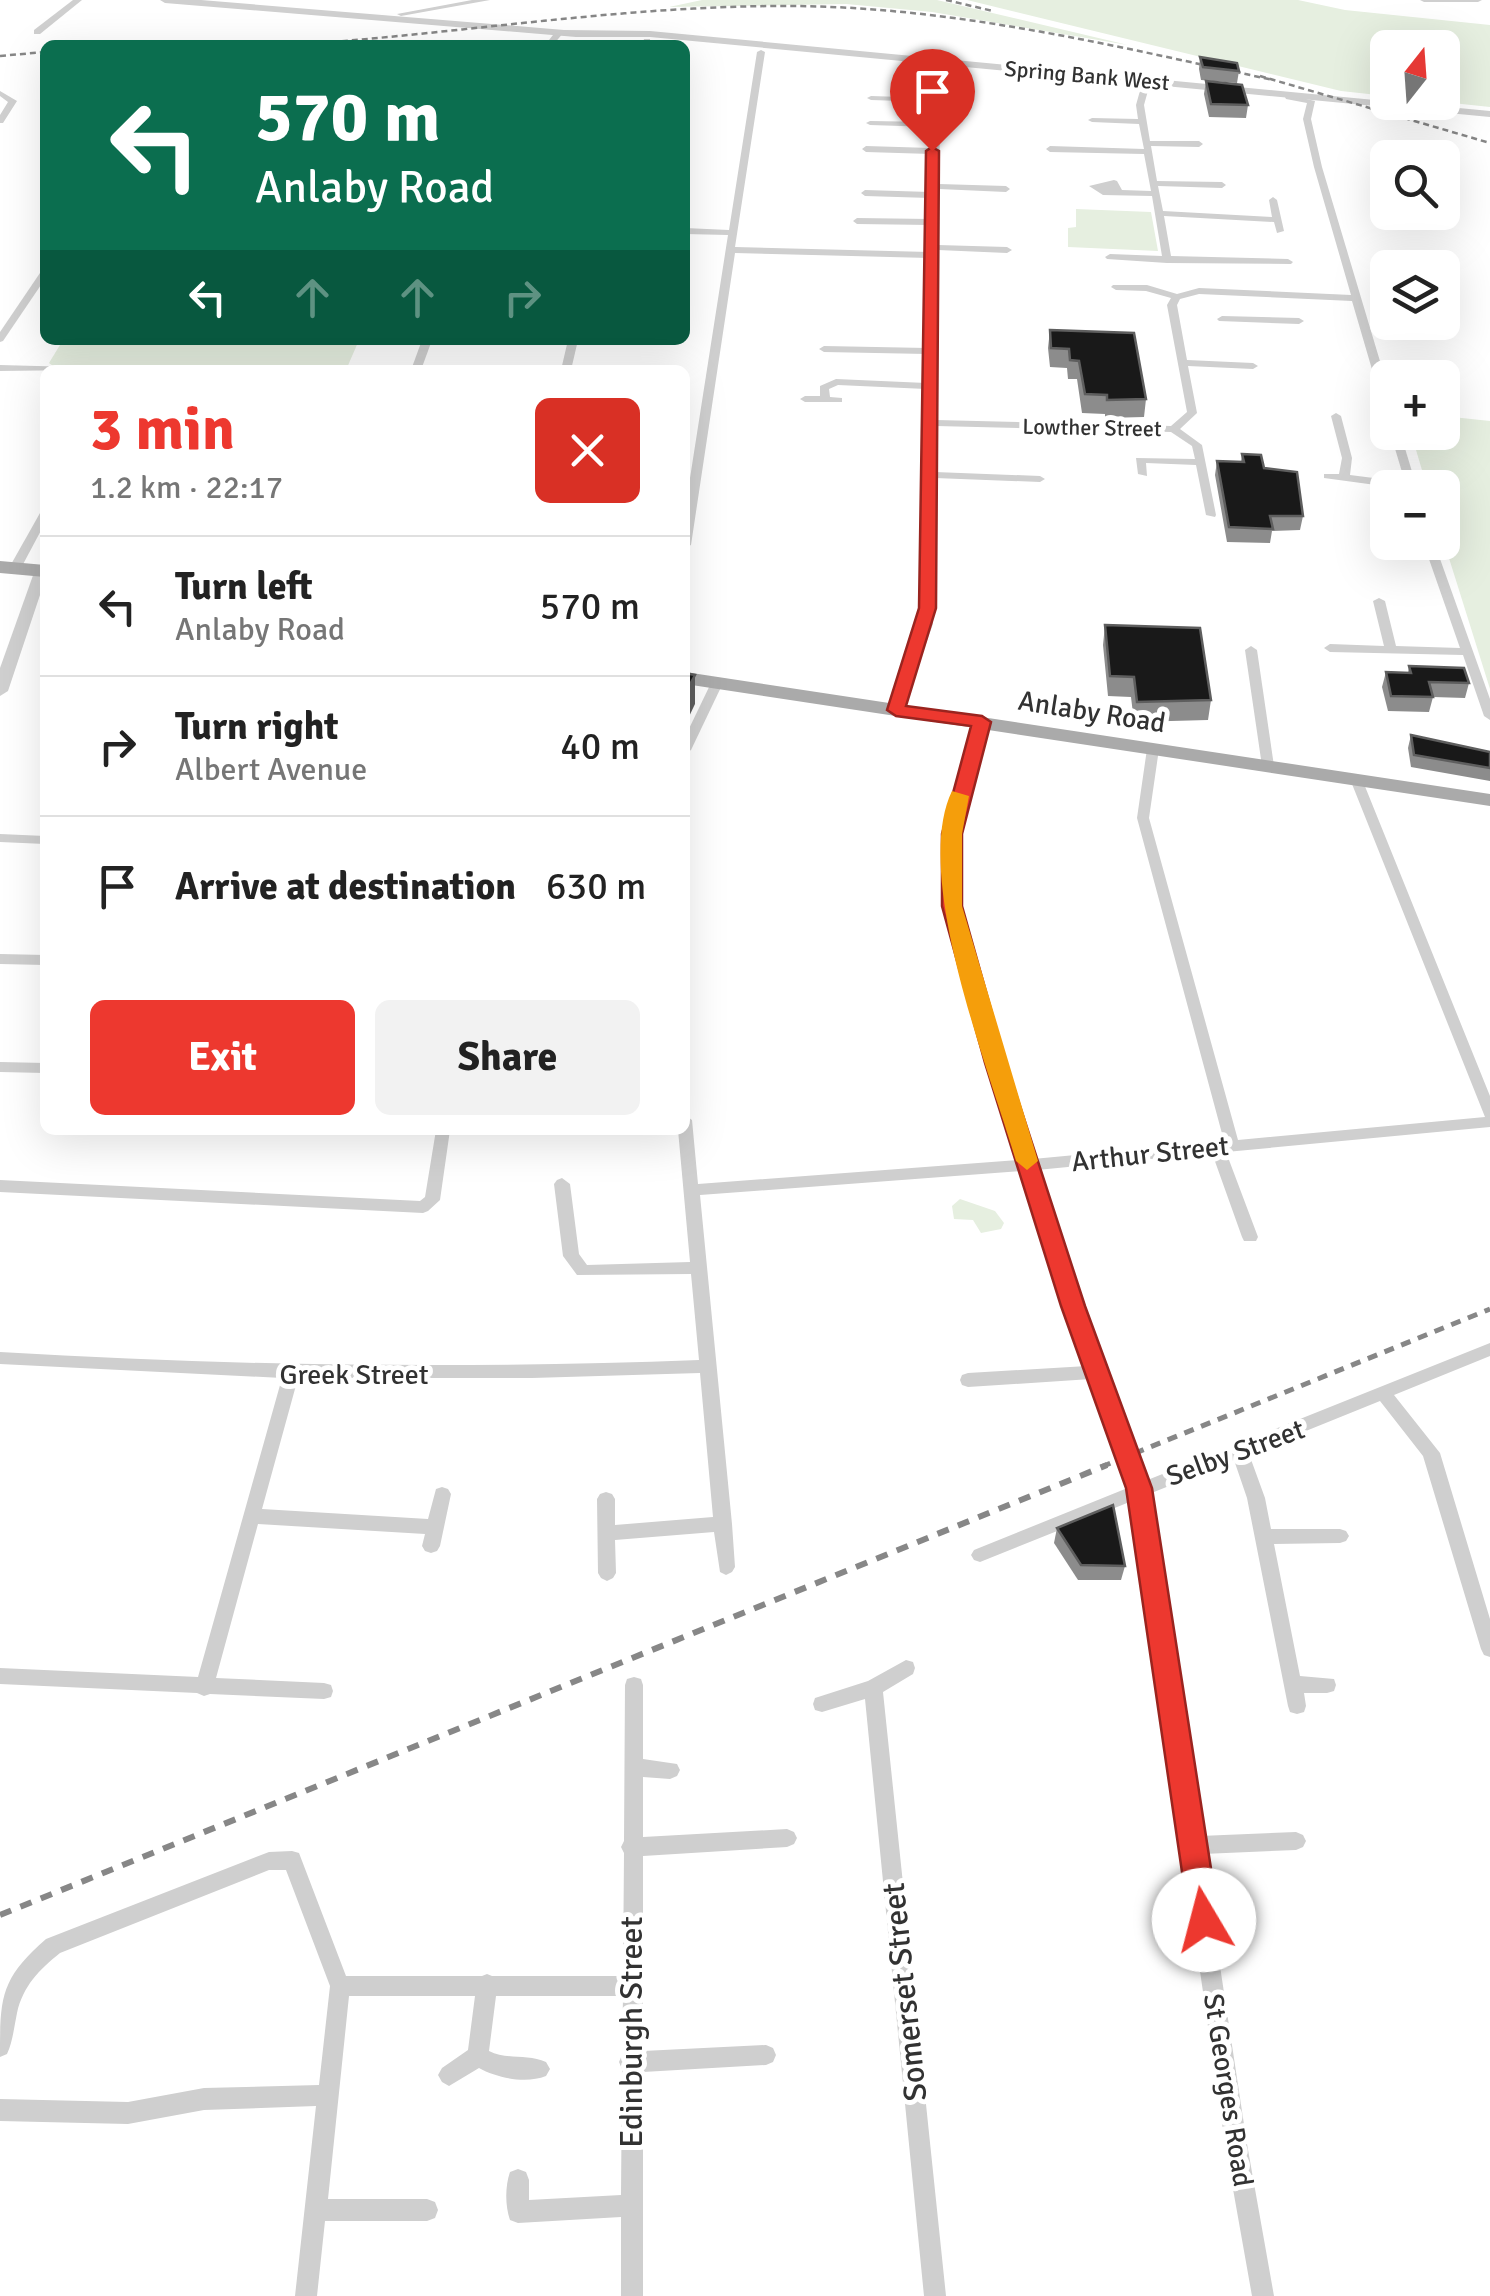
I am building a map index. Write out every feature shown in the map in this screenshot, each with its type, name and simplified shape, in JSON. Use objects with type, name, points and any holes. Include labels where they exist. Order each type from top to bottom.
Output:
[{"type":"main road","points":[[8,568],[40,570]]},
{"type":"main road","name":"Anlaby Road","points":[[690,679],[1490,800]]},
{"type":"street","points":[[37,32],[78,0]]},
{"type":"street","name":"Spring Bank West","points":[[165,0],[470,23],[623,40]]},
{"type":"street","name":"Spring Bank West","points":[[248,0],[401,14],[445,8],[470,23]]},
{"type":"street","points":[[445,8],[486,0]]},
{"type":"street","points":[[1424,0],[1462,4],[1478,0]]},
{"type":"street","points":[[554,40],[562,32]]},
{"type":"street","name":"Spring Bank West","points":[[562,32],[650,34],[1311,103],[1490,116]]},
{"type":"street","name":"Spring Bank West","points":[[690,45],[937,69],[1230,88],[1490,116]]},
{"type":"street","points":[[690,513],[761,52]]},
{"type":"street","points":[[896,710],[926,624],[933,100],[937,69]]},
{"type":"street","points":[[1147,84],[1140,105],[1142,122],[1168,260]]},
{"type":"street","points":[[1230,88],[1311,103],[1307,120],[1373,360]]},
{"type":"street","points":[[0,93],[12,101],[0,121]]},
{"type":"street","points":[[872,98],[933,100]]},
{"type":"street","points":[[1092,120],[1105,117],[1142,122]]},
{"type":"street","points":[[870,123],[933,125]]},
{"type":"street","points":[[1050,150],[1061,145],[1188,148],[1199,144]]},
{"type":"street","points":[[866,149],[932,151]]},
{"type":"street","points":[[1120,192],[1216,187]]},
{"type":"street","points":[[865,193],[1006,188]]},
{"type":"street","points":[[1159,213],[1279,226],[1273,200]]},
{"type":"street","points":[[858,221],[932,222]]},
{"type":"street","points":[[690,231],[733,233]]},
{"type":"street","points":[[730,250],[1007,250]]},
{"type":"street","points":[[1285,250],[1291,275]]},
{"type":"street","points":[[1110,257],[1288,262]]},
{"type":"street","points":[[0,338],[40,279]]},
{"type":"street","points":[[1116,287],[1129,283],[1177,297],[1198,291],[1354,298]]},
{"type":"street","points":[[1222,319],[1300,325],[1292,295]]},
{"type":"street","name":"Lowther Street","points":[[930,423],[1174,428],[1192,413],[1172,305],[1177,297]]},
{"type":"street","points":[[824,349],[930,351]]},
{"type":"street","points":[[1184,364],[1253,366]]},
{"type":"street","points":[[1238,366],[1240,378]]},
{"type":"street","points":[[0,368],[40,369]]},
{"type":"street","points":[[824,399],[824,388],[836,382],[930,386]]},
{"type":"street","points":[[806,399],[838,400]]},
{"type":"street","points":[[1318,424],[1337,420],[1347,458],[1344,478]]},
{"type":"street","points":[[1174,428],[1197,445],[1211,515]]},
{"type":"street","points":[[1143,474],[1140,460],[1199,462]]},
{"type":"street","points":[[929,475],[1040,479]]},
{"type":"street","points":[[1328,476],[1370,481]]},
{"type":"street","points":[[8,568],[40,520]]},
{"type":"street","points":[[1435,560],[1490,716]]},
{"type":"street","points":[[0,691],[40,578]]},
{"type":"street","points":[[1379,601],[1391,649]]},
{"type":"street","points":[[1330,648],[1468,652]]},
{"type":"street","points":[[1252,650],[1268,766]]},
{"type":"street","points":[[690,740],[717,683]]},
{"type":"street","name":"St Georges Road","points":[[982,722],[952,834],[952,906],[1028,1166],[1139,1488],[1236,2144],[1263,2296]]},
{"type":"street","points":[[1153,748],[1143,818],[1250,1237]]},
{"type":"street","points":[[1356,779],[1490,1114]]},
{"type":"street","points":[[0,838],[40,840]]},
{"type":"street","points":[[0,958],[40,960]]},
{"type":"street","points":[[0,1068],[40,1068]]},
{"type":"street","name":"Arthur Street","points":[[690,1190],[1028,1166],[1490,1122]]},
{"type":"street","points":[[0,1186],[422,1207],[432,1200],[442,1135]]},
{"type":"street","points":[[686,1135],[726,1567]]},
{"type":"street","points":[[562,1184],[572,1256],[583,1270],[700,1268]]},
{"type":"street","name":"Selby Street","points":[[980,1555],[1139,1488],[1385,1395],[1490,1349]]},
{"type":"street","name":"Greek Street","points":[[0,1358],[291,1374],[522,1375],[709,1366]]},
{"type":"street","points":[[968,1380],[1098,1372]]},
{"type":"street","points":[[204,1688],[291,1374]]},
{"type":"street","points":[[1385,1395],[1430,1453],[1490,1648]]},
{"type":"street","points":[[1240,1452],[1264,1536],[1297,1706]]},
{"type":"street","points":[[431,1546],[442,1494]]},
{"type":"street","points":[[606,1499],[607,1573]]},
{"type":"street","points":[[252,1516],[436,1527]]},
{"type":"street","points":[[608,1533],[722,1524]]},
{"type":"street","points":[[1264,1536],[1340,1536]]},
{"type":"street","points":[[822,1704],[873,1688],[906,1668]]},
{"type":"street","points":[[0,1676],[173,1688],[324,1692]]},
{"type":"street","name":"Edinburgh Street","points":[[632,2296],[630,1847],[634,1684]]},
{"type":"street","points":[[1292,1684],[1327,1685]]},
{"type":"street","name":"Somerset Street","points":[[873,1688],[935,2296]]},
{"type":"street","points":[[634,1768],[670,1770]]},
{"type":"street","points":[[630,1847],[787,1838]]},
{"type":"street","points":[[1194,1846],[1296,1841]]},
{"type":"street","points":[[0,2047],[11,1989],[26,1966],[53,1946],[270,1860],[292,1860],[340,1986],[319,2210],[306,2296]]},
{"type":"street","points":[[450,2075],[478,2056],[488,1984]]},
{"type":"street","points":[[340,1986],[630,1986]]},
{"type":"street","points":[[630,2062],[766,2055]]},
{"type":"street","points":[[478,2056],[497,2066],[540,2069]]},
{"type":"street","points":[[0,2110],[128,2113],[204,2099],[328,2096]]},
{"type":"street","points":[[518,2180],[518,2212],[633,2205]]},
{"type":"street","points":[[319,2210],[427,2210]]},
{"type":"green space","points":[[702,0],[937,0],[1128,45],[932,12],[846,4],[669,7]]},
{"type":"green space","points":[[967,0],[1298,0],[1345,10],[1490,25],[1490,107],[1460,104],[1460,30],[1370,30],[1370,94],[1341,91]]},
{"type":"green space","points":[[1076,209],[1151,212],[1158,251],[1068,247],[1068,228],[1076,227]]},
{"type":"green space","points":[[60,345],[357,345],[348,365],[49,363]]},
{"type":"green space","points":[[1460,418],[1490,421],[1490,689],[1450,560],[1460,560],[1460,470],[1422,470],[1416,450],[1460,450]]},
{"type":"green space","points":[[960,1199],[995,1211],[1004,1223],[1001,1229],[981,1233],[973,1220],[954,1219],[952,1206]]},
{"type":"building","points":[[1200,57],[1237,63],[1239,71],[1203,67]]},
{"type":"building","points":[[1206,81],[1242,85],[1248,105],[1211,104]]},
{"type":"building","points":[[1050,330],[1134,333],[1146,399],[1107,400],[1107,395],[1085,394],[1079,361],[1070,360],[1069,349],[1051,348]]},
{"type":"building","points":[[1242,454],[1261,455],[1264,468],[1297,472],[1303,516],[1270,516],[1273,529],[1229,527],[1217,461],[1244,462]]},
{"type":"building","points":[[1105,625],[1200,628],[1211,700],[1137,702],[1134,677],[1110,676]]},
{"type":"building","points":[[1409,666],[1464,668],[1469,683],[1429,682],[1433,697],[1391,696],[1386,672],[1411,673]]},
{"type":"building","points":[[1411,735],[1490,752],[1490,768],[1414,755]]},
{"type":"building","points":[[1113,1505],[1125,1566],[1081,1565],[1057,1528]]},
{"type":"railway","points":[[946,0],[993,11]]},
{"type":"railway","points":[[355,40],[667,10],[854,8],[1034,31],[1273,80]]},
{"type":"railway","points":[[0,56],[40,52]]},
{"type":"railway","points":[[1260,76],[1490,143]]},
{"type":"railway","points":[[1101,1467],[1490,1309]]},
{"type":"railway","points":[[0,1915],[1107,1465]]},
{"type":"slow traffic","points":[[959,796],[952,834],[952,906],[1027,1161]]},
{"type":"route","points":[[932,151],[928,608],[896,710],[982,722],[958,799],[952,834],[952,906],[996,1063],[1073,1306],[1139,1488],[1204,1920]]}]
